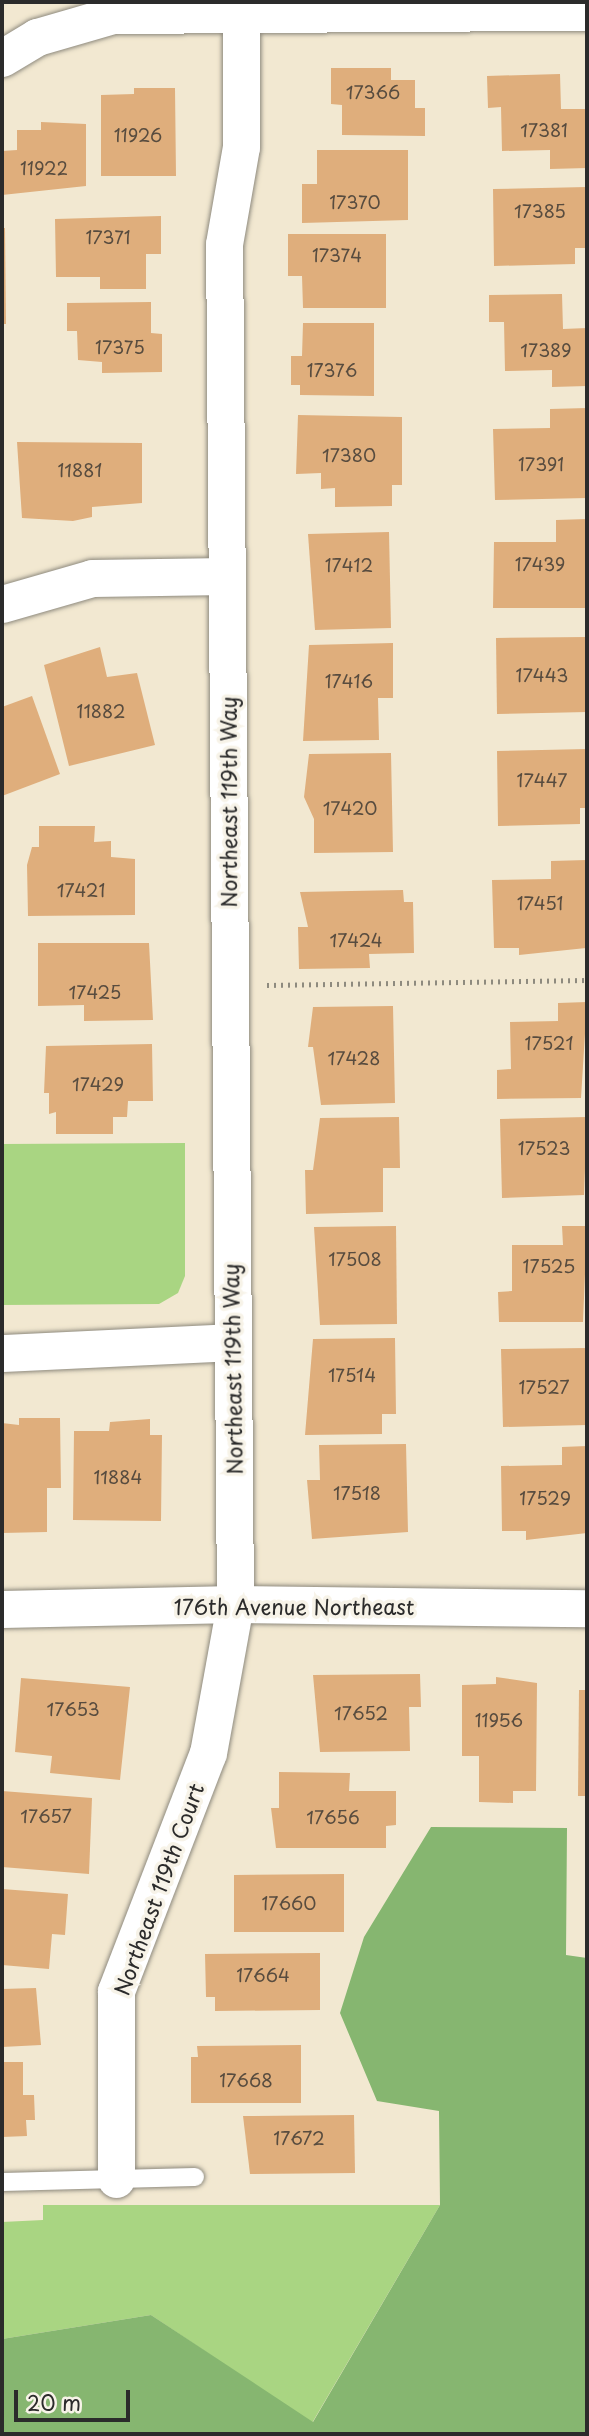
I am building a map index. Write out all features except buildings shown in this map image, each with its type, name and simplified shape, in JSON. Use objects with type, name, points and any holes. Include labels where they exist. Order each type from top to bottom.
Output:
[{"type":"street","points":[[2,58],[37,37],[113,15],[241,8],[587,12]]},
{"type":"street","name":"Northeast 119th Way","points":[[234,1604],[224,244],[241,147],[241,8]]},
{"type":"street","points":[[2,604],[92,578],[227,576]]},
{"type":"street","points":[[2,1353],[232,1342]]},
{"type":"street","name":"176th Avenue Northeast","points":[[2,1609],[234,1604],[587,1608]]},
{"type":"street","name":"Northeast 119th Court","points":[[116,2179],[116,1991],[208,1753],[234,1604]]},
{"type":"lane","points":[[2,2182],[195,2177]]},
{"type":"path","points":[[267,985],[587,980]]},
{"type":"green space","points":[[185,1143],[185,1276],[178,1293],[159,1304],[2,1305],[2,1144]]},
{"type":"green space","points":[[431,1827],[567,1828],[566,1955],[587,1958],[587,2434],[2,2434],[2,2339],[151,2315],[313,2422],[440,2205],[439,2111],[377,2101],[340,2013],[364,1937]]},
{"type":"green space","points":[[43,2205],[440,2205],[312,2423],[151,2315],[2,2339],[2,2222],[43,2220]]}]
